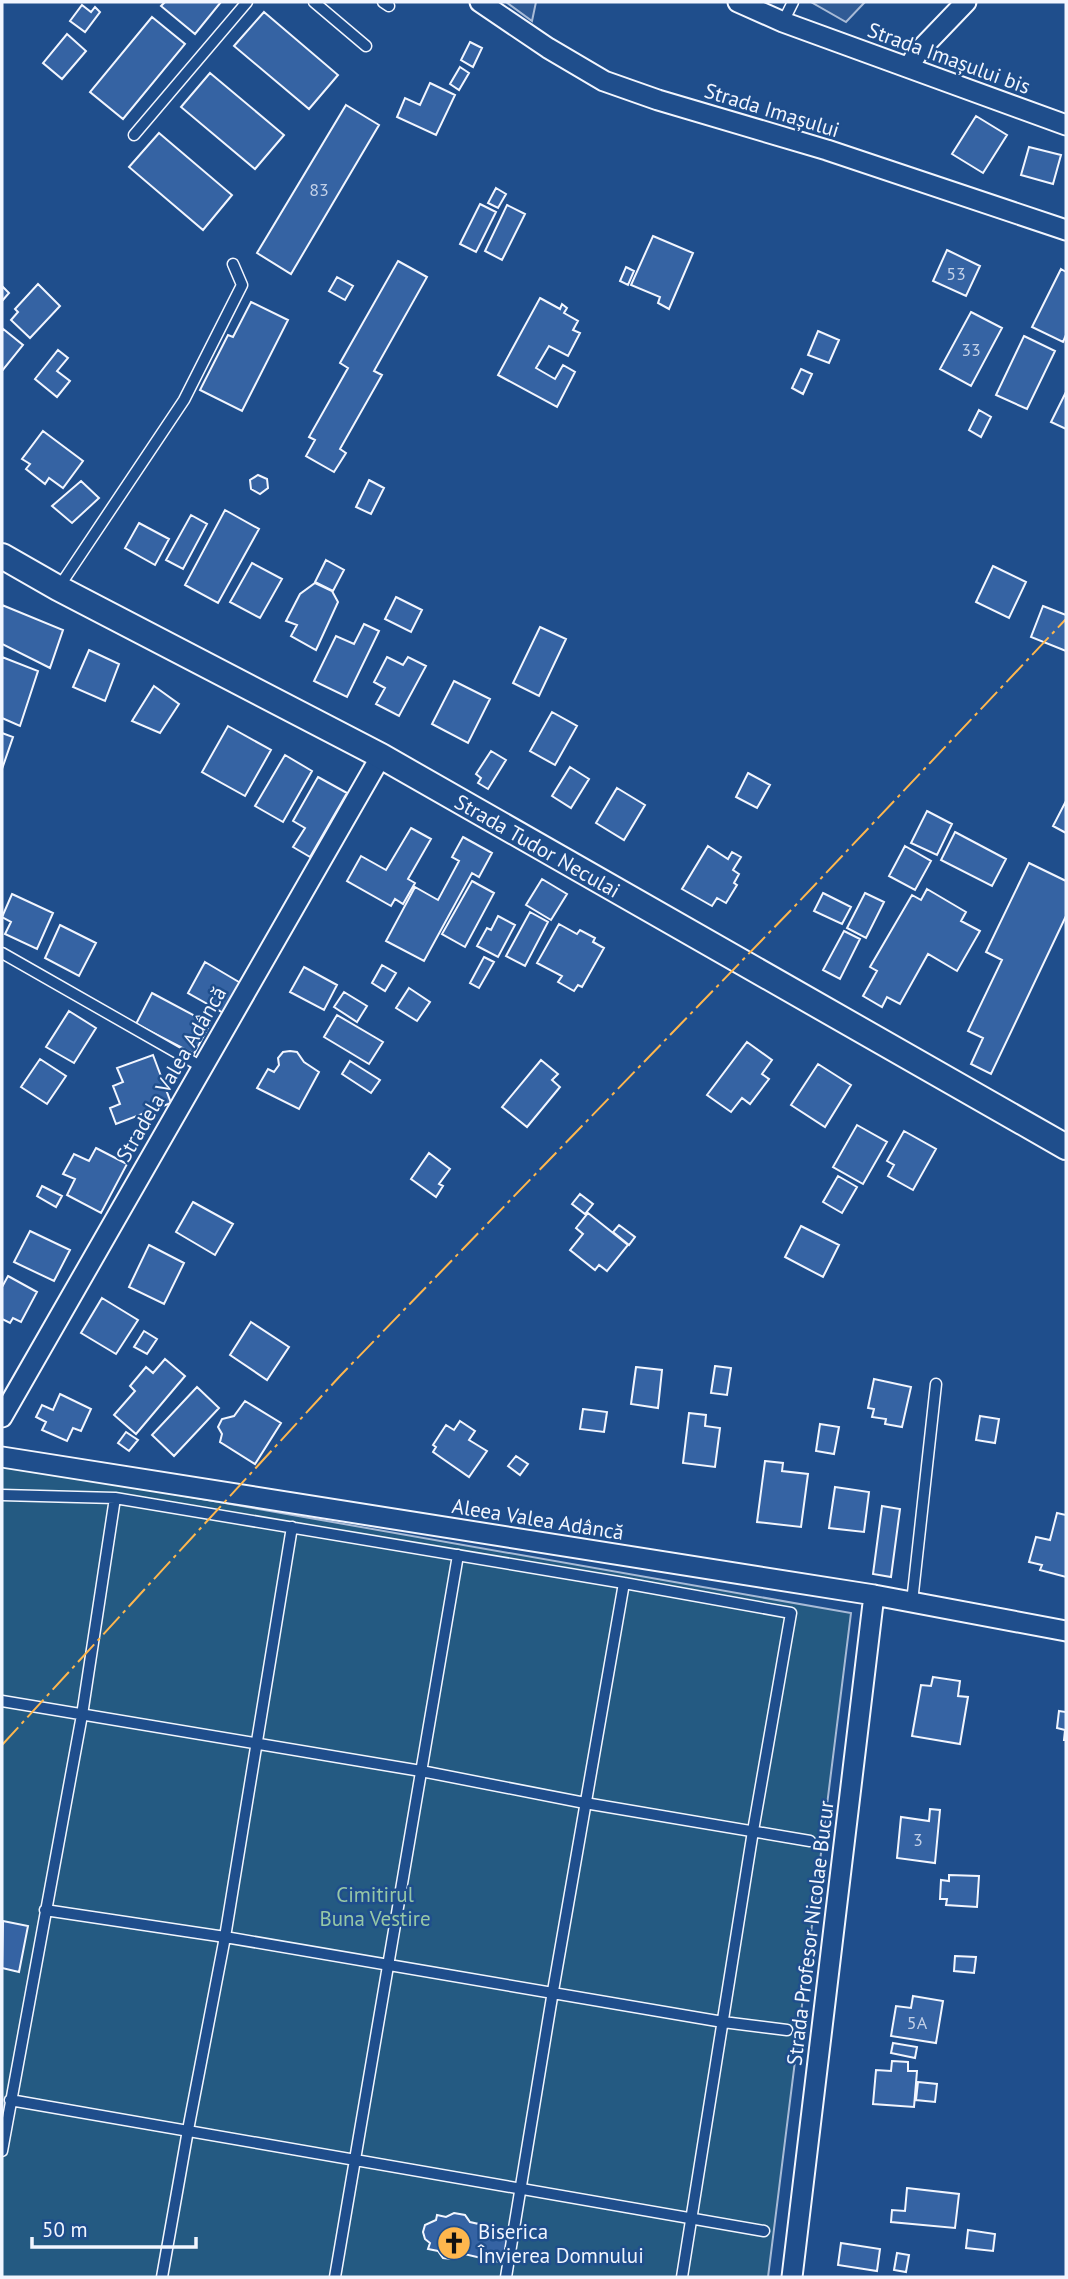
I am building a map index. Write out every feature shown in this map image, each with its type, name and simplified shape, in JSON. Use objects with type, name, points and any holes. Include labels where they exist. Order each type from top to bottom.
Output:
[{"type":"street","name":"Strada Imașului","points":[[480,2],[548,48],[604,81],[839,154],[1066,230]]},
{"type":"street","name":"Strada Imașului bis","points":[[738,2],[783,22],[1066,125]]},
{"type":"street","points":[[909,67],[918,52],[966,2]]},
{"type":"street","name":"Strada Tudor Neculai","points":[[2,556],[58,588],[382,756],[1066,1146]]},
{"type":"street","name":"Stradela Valea Adâncă","points":[[2,1417],[382,756]]},
{"type":"street","name":"Aleea Valea Adâncă","points":[[2,1457],[874,1595],[1066,1631]]},
{"type":"street","name":"Strada Profesor Nicolae Bucur","points":[[792,2277],[874,1595]]},
{"type":"lane","points":[[134,135],[247,2]]},
{"type":"lane","points":[[314,2],[366,46]]},
{"type":"lane","points":[[783,22],[793,2]]},
{"type":"lane","points":[[58,588],[184,400],[242,285],[233,264]]},
{"type":"lane","points":[[2,953],[202,1067]]},
{"type":"lane","points":[[912,1602],[936,1384]]},
{"type":"lane","points":[[2,1495],[115,1498],[791,1613],[753,1831],[682,2277]]},
{"type":"lane","points":[[2,2151],[82,1714],[115,1498]]},
{"type":"lane","points":[[163,2277],[225,1937],[292,1527]]},
{"type":"lane","points":[[335,2277],[458,1555]]},
{"type":"lane","points":[[506,2277],[624,1583]]},
{"type":"lane","points":[[2,1701],[255,1742],[585,1803],[810,1841]]},
{"type":"lane","points":[[45,1910],[553,1991],[723,2022],[787,2030]]},
{"type":"lane","points":[[10,2100],[764,2231]]},
{"type":"green space","name":"Cimitirul Buna Vestire","points":[[2,1464],[851,1613],[768,2277],[2,2277]]},
{"type":"shaded area","points":[[506,2],[536,2],[532,21]]},
{"type":"shaded area","points":[[811,2],[865,2],[846,22]]},
{"type":"building","points":[[165,2],[221,2],[195,34],[161,6]]},
{"type":"building","points":[[82,5],[91,12],[95,7],[100,12],[85,32],[70,21]]},
{"type":"building","points":[[264,12],[338,75],[309,109],[234,46]]},
{"type":"building","points":[[152,17],[185,44],[123,119],[90,92]]},
{"type":"building","points":[[67,34],[86,51],[62,79],[43,63]]},
{"type":"building","points":[[470,42],[482,48],[473,67],[461,60]]},
{"type":"building","points":[[460,67],[469,73],[459,90],[450,84]]},
{"type":"building","points":[[210,73],[284,135],[255,169],[181,107]]},
{"type":"building","points":[[430,83],[455,95],[436,135],[397,117],[405,98],[420,105]]},
{"type":"building","points":[[346,105],[379,125],[291,274],[257,253]]},
{"type":"building","points":[[976,116],[1007,135],[983,173],[952,154]]},
{"type":"building","points":[[159,133],[232,195],[203,230],[129,167]]},
{"type":"building","points":[[1029,147],[1061,155],[1053,184],[1021,175]]},
{"type":"building","points":[[496,188],[506,194],[498,208],[488,203]]},
{"type":"building","points":[[480,204],[496,212],[476,252],[460,244]]},
{"type":"building","points":[[507,205],[525,214],[502,260],[485,251]]},
{"type":"building","points":[[653,236],[693,253],[669,309],[658,303],[660,297],[631,285]]},
{"type":"building","points":[[947,250],[980,266],[966,296],[933,281]]},
{"type":"building","points":[[398,261],[427,277],[374,371],[382,375],[340,449],[346,453],[334,472],[306,456],[315,440],[309,437],[348,368],[340,363]]},
{"type":"building","points":[[626,267],[634,271],[628,285],[620,281]]},
{"type":"building","points":[[1061,269],[1066,272],[1066,335],[1063,342],[1032,327]]},
{"type":"building","points":[[337,277],[353,286],[345,300],[329,291]]},
{"type":"building","points":[[38,284],[60,306],[30,338],[11,320],[18,312],[15,309]]},
{"type":"building","points":[[2,286],[9,293],[2,301]]},
{"type":"building","points":[[540,298],[560,309],[562,304],[567,308],[564,313],[578,321],[573,330],[580,333],[568,356],[549,346],[536,368],[555,379],[563,365],[575,372],[557,407],[498,375]]},
{"type":"building","points":[[251,302],[288,320],[242,411],[200,390],[228,335],[233,337]]},
{"type":"building","points":[[971,312],[1002,328],[971,386],[940,369]]},
{"type":"building","points":[[2,328],[23,345],[2,371]]},
{"type":"building","points":[[818,331],[839,340],[829,363],[808,355]]},
{"type":"building","points":[[1024,336],[1055,351],[1027,409],[996,395]]},
{"type":"building","points":[[58,350],[68,358],[57,371],[70,381],[57,397],[35,379]]},
{"type":"building","points":[[801,369],[812,374],[803,394],[792,388]]},
{"type":"building","points":[[1066,392],[1066,429],[1051,422]]},
{"type":"building","points":[[979,410],[991,417],[981,437],[969,430]]},
{"type":"building","points":[[43,431],[83,461],[63,488],[49,478],[45,484],[26,469],[30,464],[22,459]]},
{"type":"building","points":[[258,475],[267,479],[268,488],[260,494],[251,489],[250,480]]},
{"type":"building","points":[[369,480],[384,488],[371,514],[356,507]]},
{"type":"building","points":[[81,481],[99,498],[72,523],[52,506]]},
{"type":"building","points":[[225,510],[259,529],[218,603],[185,585]]},
{"type":"building","points":[[191,515],[207,524],[183,569],[166,560]]},
{"type":"building","points":[[139,523],[169,539],[155,565],[125,548]]},
{"type":"building","points":[[326,560],[344,570],[333,591],[315,582]]},
{"type":"building","points":[[252,563],[282,579],[260,618],[230,602]]},
{"type":"building","points":[[993,566],[1026,582],[1009,618],[976,602]]},
{"type":"building","points":[[315,583],[332,591],[338,602],[316,650],[291,636],[297,625],[286,621],[300,594]]},
{"type":"building","points":[[396,597],[422,610],[411,632],[385,619]]},
{"type":"building","points":[[2,605],[63,630],[50,668],[2,644]]},
{"type":"building","points":[[1043,606],[1066,615],[1066,651],[1031,637]]},
{"type":"building","points":[[364,624],[379,631],[347,697],[314,681],[336,636],[354,644]]},
{"type":"building","points":[[540,627],[566,639],[539,696],[513,683]]},
{"type":"building","points":[[89,650],[119,664],[105,701],[73,687]]},
{"type":"building","points":[[2,657],[38,671],[20,726],[2,718]]},
{"type":"building","points":[[387,657],[403,665],[408,657],[426,666],[399,716],[376,704],[385,688],[374,682]]},
{"type":"building","points":[[454,681],[490,699],[468,743],[432,724]]},
{"type":"building","points":[[154,686],[179,704],[160,733],[132,721]]},
{"type":"building","points":[[552,712],[577,726],[555,765],[530,751]]},
{"type":"building","points":[[228,726],[271,750],[245,796],[202,772]]},
{"type":"building","points":[[2,733],[13,737],[2,769]]},
{"type":"building","points":[[491,751],[506,760],[488,789],[478,783],[481,778],[476,774]]},
{"type":"building","points":[[285,755],[312,771],[283,822],[255,806]]},
{"type":"building","points":[[570,767],[589,779],[571,808],[552,796]]},
{"type":"building","points":[[748,773],[770,785],[757,808],[736,797]]},
{"type":"building","points":[[318,777],[347,793],[310,857],[293,847],[305,828],[293,821]]},
{"type":"building","points":[[617,788],[645,805],[624,840],[596,823]]},
{"type":"building","points":[[1066,801],[1066,833],[1053,826]]},
{"type":"building","points":[[927,811],[952,824],[937,855],[911,843]]},
{"type":"building","points":[[411,828],[431,839],[408,879],[415,883],[403,904],[395,899],[391,906],[347,881],[361,856],[386,870]]},
{"type":"building","points":[[955,832],[1006,859],[992,886],[941,860]]},
{"type":"building","points":[[463,837],[492,853],[479,877],[472,873],[424,961],[386,941],[415,887],[438,900],[459,861],[452,857]]},
{"type":"building","points":[[708,846],[728,859],[732,852],[741,857],[733,870],[739,874],[734,883],[737,885],[726,903],[717,898],[712,906],[682,889]]},
{"type":"building","points":[[905,846],[931,861],[915,890],[889,876]]},
{"type":"building","points":[[1029,863],[1066,881],[1066,916],[991,1074],[971,1064],[983,1038],[968,1031],[1002,960],[986,952]]},
{"type":"building","points":[[542,879],[567,894],[551,920],[526,905]]},
{"type":"building","points":[[472,881],[494,893],[465,947],[442,934]]},
{"type":"building","points":[[927,889],[966,912],[961,921],[980,931],[957,971],[928,954],[900,1004],[887,997],[882,1007],[863,996],[877,971],[870,967],[912,895],[921,900]]},
{"type":"building","points":[[823,893],[851,907],[842,924],[814,911]]},
{"type":"building","points":[[865,893],[884,902],[866,938],[847,928]]},
{"type":"building","points":[[12,894],[53,913],[37,949],[5,934],[11,922],[2,917]]},
{"type":"building","points":[[530,912],[548,922],[525,966],[506,956]]},
{"type":"building","points":[[498,916],[515,925],[498,957],[477,946],[487,928],[491,930]]},
{"type":"building","points":[[559,924],[577,934],[580,930],[595,938],[593,942],[604,948],[582,987],[578,985],[574,991],[558,982],[562,976],[537,963]]},
{"type":"building","points":[[60,925],[96,943],[79,976],[45,958]]},
{"type":"building","points":[[844,931],[860,939],[840,979],[823,970]]},
{"type":"building","points":[[484,957],[494,962],[479,988],[470,983]]},
{"type":"building","points":[[205,962],[244,985],[227,1015],[188,993]]},
{"type":"building","points":[[382,965],[396,973],[385,991],[372,983]]},
{"type":"building","points":[[304,967],[337,985],[324,1010],[290,992]]},
{"type":"building","points":[[409,988],[430,1002],[417,1021],[396,1008]]},
{"type":"building","points":[[344,992],[367,1006],[357,1022],[334,1007]]},
{"type":"building","points":[[152,993],[210,1024],[194,1054],[136,1024]]},
{"type":"building","points":[[69,1011],[96,1028],[74,1063],[46,1047]]},
{"type":"building","points":[[337,1015],[383,1042],[369,1064],[324,1037]]},
{"type":"building","points":[[747,1042],[772,1060],[762,1074],[769,1079],[750,1104],[742,1098],[731,1112],[707,1095]]},
{"type":"building","points":[[283,1052],[297,1052],[304,1062],[319,1072],[299,1109],[257,1088],[268,1069],[274,1072]]},
{"type":"building","points":[[153,1055],[171,1103],[116,1124],[110,1108],[120,1104],[113,1086],[123,1082],[117,1068]]},
{"type":"building","points":[[40,1059],[66,1076],[47,1104],[21,1087]]},
{"type":"building","points":[[541,1060],[558,1074],[552,1080],[560,1087],[527,1127],[502,1107]]},
{"type":"building","points":[[350,1061],[380,1080],[371,1093],[342,1074]]},
{"type":"building","points":[[818,1064],[851,1085],[825,1127],[791,1105]]},
{"type":"building","points":[[857,1125],[887,1142],[863,1184],[833,1167]]},
{"type":"building","points":[[904,1131],[936,1149],[913,1190],[888,1176],[894,1165],[887,1161]]},
{"type":"building","points":[[96,1148],[127,1164],[101,1213],[67,1195],[75,1179],[63,1174],[74,1154],[89,1161]]},
{"type":"building","points":[[429,1153],[450,1169],[439,1184],[443,1186],[436,1197],[411,1179]]},
{"type":"building","points":[[838,1176],[857,1187],[842,1213],[823,1202]]},
{"type":"building","points":[[42,1186],[62,1196],[56,1207],[37,1196]]},
{"type":"building","points":[[580,1194],[593,1204],[585,1214],[572,1204]]},
{"type":"building","points":[[193,1202],[233,1224],[215,1255],[176,1232]]},
{"type":"building","points":[[588,1213],[628,1245],[607,1271],[599,1265],[595,1270],[570,1250],[583,1234],[576,1228]]},
{"type":"building","points":[[619,1225],[635,1237],[629,1245],[613,1232]]},
{"type":"building","points":[[801,1226],[839,1245],[823,1277],[785,1257]]},
{"type":"building","points":[[30,1231],[70,1250],[54,1281],[14,1262]]},
{"type":"building","points":[[149,1245],[184,1263],[164,1304],[129,1287]]},
{"type":"building","points":[[8,1276],[37,1292],[21,1322],[13,1318],[10,1323],[2,1319],[2,1287]]},
{"type":"building","points":[[102,1298],[138,1320],[116,1354],[81,1333]]},
{"type":"building","points":[[251,1322],[289,1347],[267,1380],[230,1355]]},
{"type":"building","points":[[144,1331],[157,1339],[147,1354],[134,1347]]},
{"type":"building","points":[[165,1359],[185,1376],[136,1434],[114,1415],[135,1391],[130,1386],[146,1367],[153,1373]]},
{"type":"building","points":[[715,1366],[731,1368],[727,1395],[711,1393]]},
{"type":"building","points":[[636,1367],[662,1370],[658,1408],[631,1404]]},
{"type":"building","points":[[874,1379],[911,1387],[902,1427],[885,1424],[886,1419],[872,1417],[874,1409],[868,1408]]},
{"type":"building","points":[[197,1387],[219,1408],[174,1456],[152,1435]]},
{"type":"building","points":[[60,1394],[91,1409],[81,1431],[73,1428],[67,1441],[42,1430],[46,1422],[36,1417],[42,1405],[53,1410]]},
{"type":"building","points":[[245,1401],[281,1423],[255,1464],[220,1442],[222,1434],[218,1427],[222,1419],[234,1416]]},
{"type":"building","points":[[583,1409],[607,1412],[604,1432],[580,1429]]},
{"type":"building","points":[[689,1413],[706,1415],[705,1426],[720,1428],[715,1467],[683,1463]]},
{"type":"building","points":[[980,1416],[999,1419],[995,1443],[976,1440]]},
{"type":"building","points":[[460,1421],[475,1431],[469,1440],[487,1451],[469,1477],[433,1452],[436,1447],[433,1445],[446,1425],[454,1430]]},
{"type":"building","points":[[820,1424],[839,1427],[834,1454],[816,1451]]},
{"type":"building","points":[[126,1432],[138,1440],[129,1451],[118,1443]]},
{"type":"building","points":[[516,1456],[528,1464],[520,1475],[508,1466]]},
{"type":"building","points":[[765,1461],[783,1463],[782,1471],[808,1474],[801,1527],[757,1522]]},
{"type":"building","points":[[835,1487],[869,1492],[864,1532],[829,1528]]},
{"type":"building","points":[[882,1506],[900,1509],[891,1577],[873,1574]]},
{"type":"building","points":[[1057,1513],[1066,1515],[1066,1577],[1040,1570],[1042,1565],[1029,1562],[1036,1537],[1050,1540]]},
{"type":"building","points":[[933,1677],[960,1681],[958,1696],[968,1697],[960,1744],[912,1736],[921,1685],[931,1686]]},
{"type":"building","points":[[1059,1711],[1066,1712],[1066,1740],[1065,1730],[1057,1728]]},
{"type":"building","points":[[930,1809],[940,1810],[935,1863],[897,1858],[901,1817],[929,1821]]},
{"type":"building","points":[[949,1875],[979,1876],[977,1907],[946,1905],[947,1899],[940,1899],[941,1880],[949,1881]]},
{"type":"building","points":[[3,1921],[28,1926],[19,1972],[2,1968]]},
{"type":"building","points":[[955,1956],[976,1957],[974,1973],[954,1971]]},
{"type":"building","points":[[913,1996],[943,2001],[936,2043],[891,2036],[896,2006],[911,2008]]},
{"type":"building","points":[[893,2043],[917,2047],[915,2058],[891,2053]]},
{"type":"building","points":[[892,2061],[908,2062],[908,2071],[917,2071],[914,2107],[873,2104],[876,2070],[891,2071]]},
{"type":"building","points":[[918,2082],[937,2084],[935,2102],[916,2100]]},
{"type":"building","points":[[907,2188],[959,2194],[955,2228],[891,2222],[892,2210],[905,2211]]},
{"type":"building","points":[[454,2213],[465,2215],[470,2222],[510,2231],[503,2263],[460,2253],[452,2259],[443,2258],[438,2251],[428,2249],[430,2243],[423,2232],[425,2225],[436,2220],[437,2215],[446,2217]]},
{"type":"building","points":[[968,2230],[995,2234],[993,2251],[966,2248]]},
{"type":"building","points":[[841,2243],[880,2249],[877,2271],[838,2265]]},
{"type":"building","points":[[897,2253],[909,2255],[906,2272],[894,2270]]},
{"type":"power","points":[[2,1745],[340,1376],[793,908],[1066,619]]},
{"type":"place","name":"Biserica Învierea Domnului","points":[[454,2243]]}]
